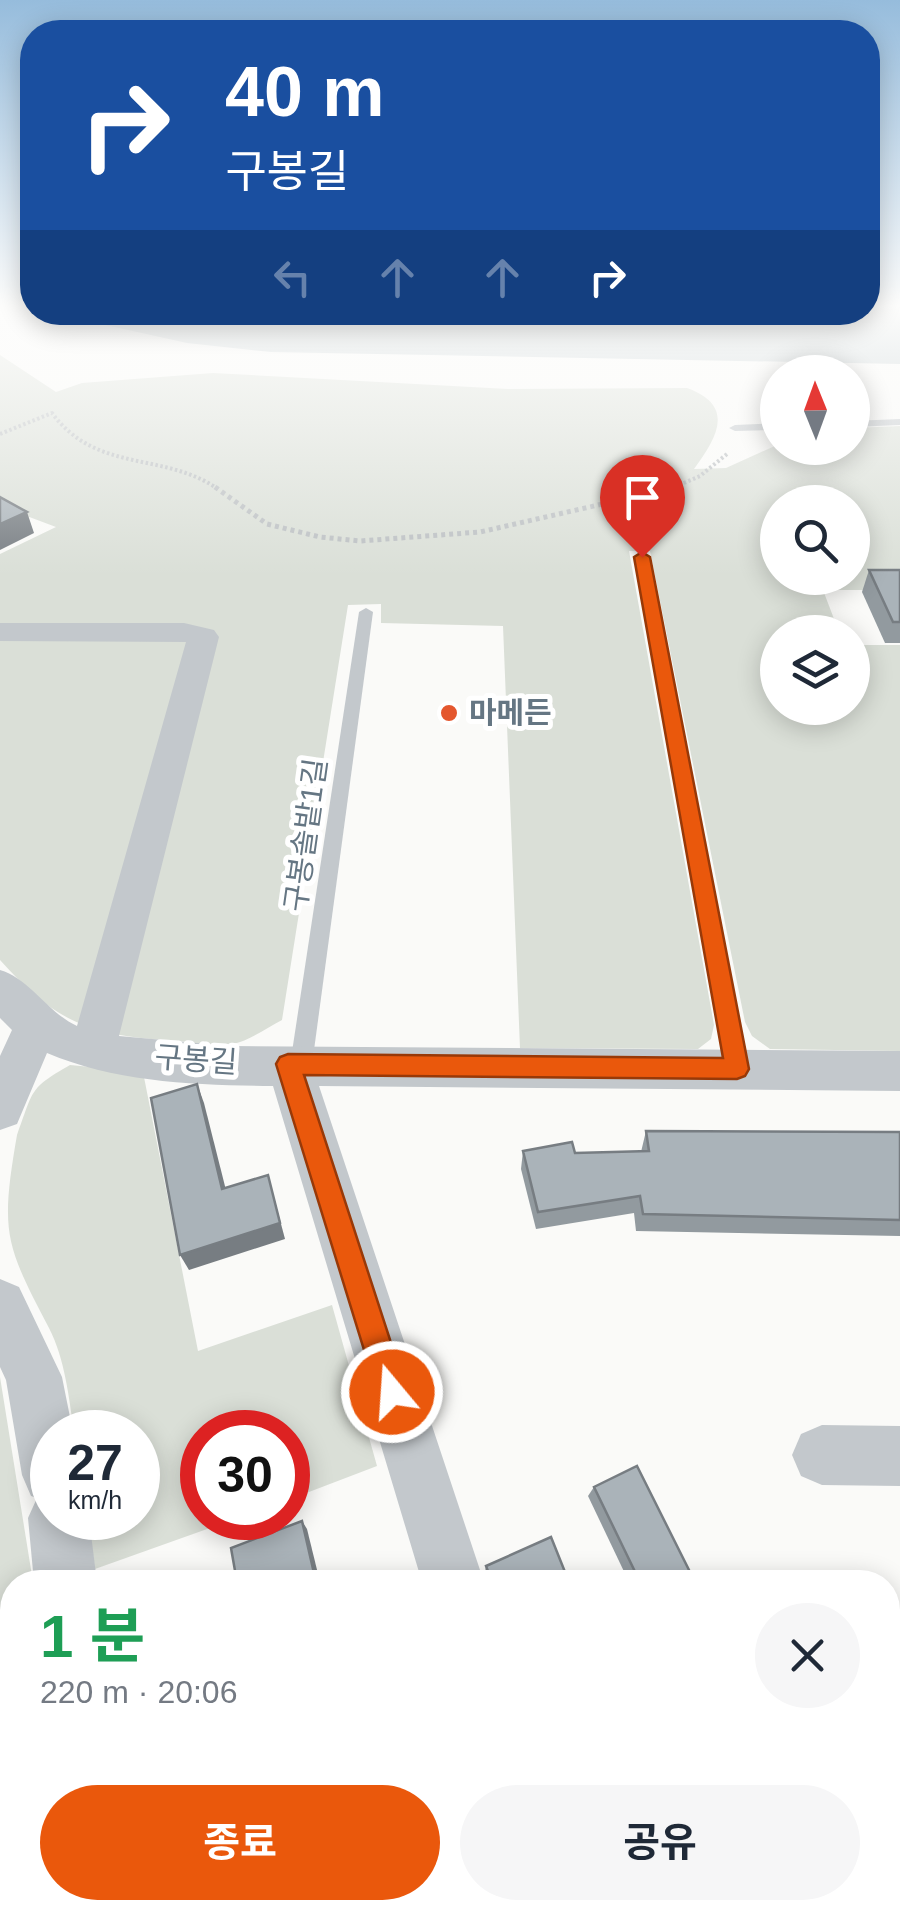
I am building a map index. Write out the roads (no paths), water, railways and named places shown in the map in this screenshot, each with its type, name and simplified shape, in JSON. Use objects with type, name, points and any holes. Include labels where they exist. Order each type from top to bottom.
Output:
[{"type":"street","points":[[0,632],[184,632],[203,637],[93,1049]]},
{"type":"street","name":"구봉길","points":[[0,987],[36,1025],[65,1041],[167,1060],[295,1065],[900,1071]]},
{"type":"street","points":[[0,1109],[36,1025]]},
{"type":"street","points":[[295,1065],[449,1570]]},
{"type":"street","points":[[0,1306],[34,1377],[40,1410]]},
{"type":"street","points":[[822,1455],[900,1456]]},
{"type":"street","points":[[61,1540],[65,1570]]},
{"type":"lane","points":[[870,423],[900,422]]},
{"type":"lane","points":[[734,428],[760,427]]},
{"type":"lane","points":[[642,557],[737,1069]]},
{"type":"lane","name":"구봉솔밭1길","points":[[295,1065],[366,612]]},
{"type":"place","name":"마메든","points":[[449,713]]}]
